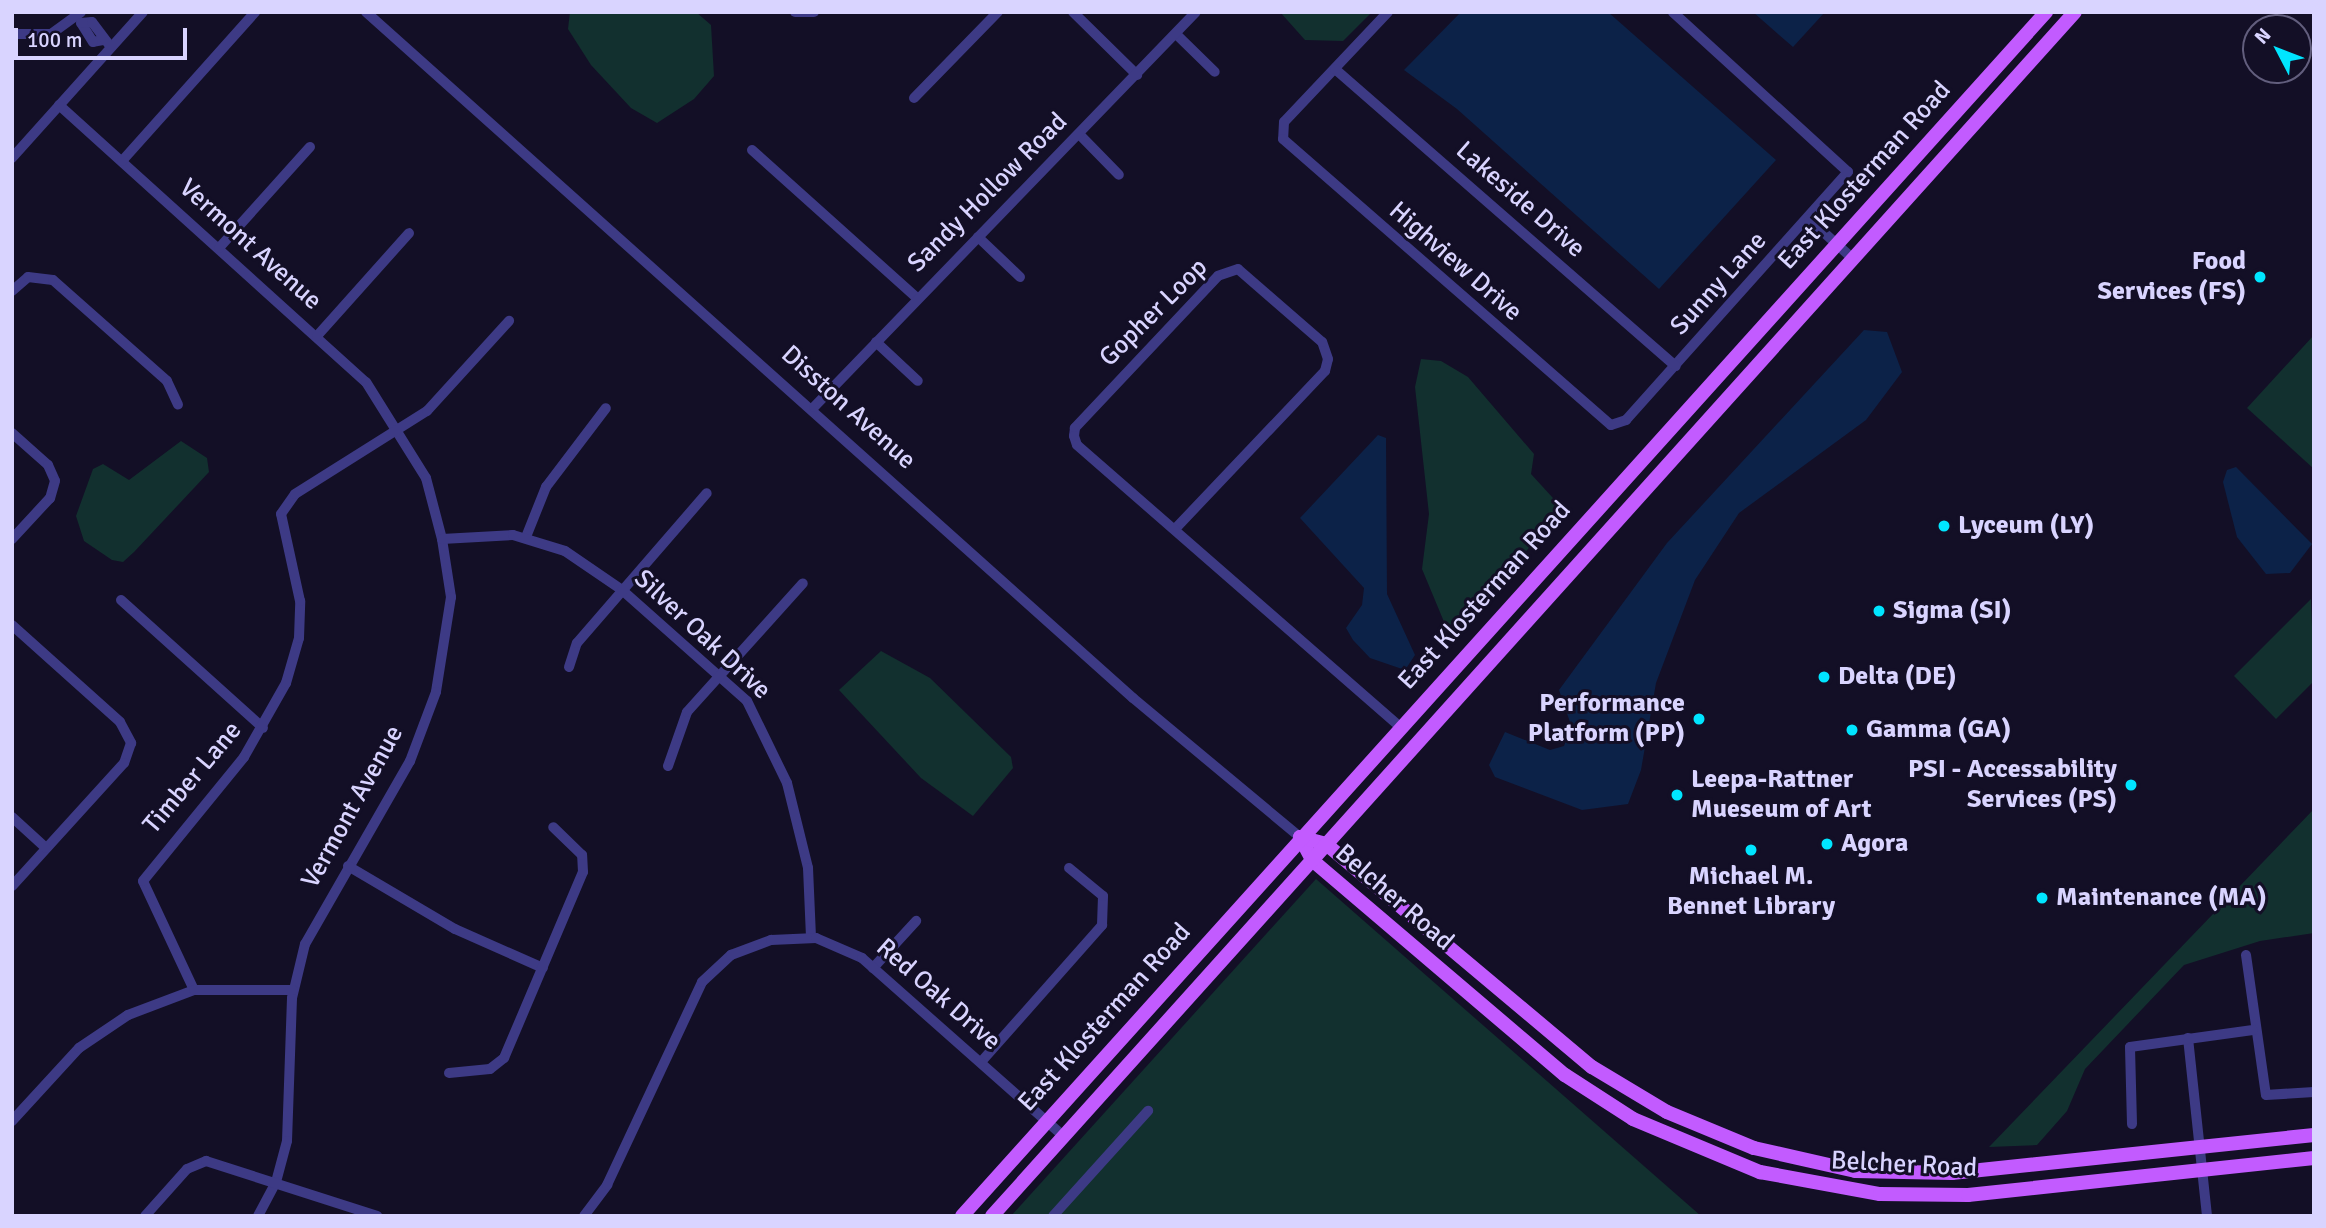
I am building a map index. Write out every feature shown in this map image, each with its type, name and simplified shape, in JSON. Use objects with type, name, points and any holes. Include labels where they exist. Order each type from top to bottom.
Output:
[{"type":"main road","name":"East Klosterman Road","points":[[962,1216],[1300,837],[2046,12]]},
{"type":"main road","name":"East Klosterman Road","points":[[992,1216],[2076,12]]},
{"type":"main road","name":"Belcher Road","points":[[1300,837],[1326,844],[1592,1066],[1667,1112],[1754,1148],[1855,1171],[1952,1173],[2314,1135]]},
{"type":"main road","name":"Belcher Road","points":[[1300,837],[1312,860],[1565,1075],[1633,1119],[1760,1172],[1923,1196],[2314,1158]]},
{"type":"street","points":[[12,158],[59,105],[107,43],[143,12]]},
{"type":"street","points":[[122,161],[255,12]]},
{"type":"street","name":"Disston Avenue","points":[[366,12],[814,407],[1133,698],[1300,837]]},
{"type":"street","points":[[795,13],[814,12]]},
{"type":"street","points":[[914,98],[998,12]]},
{"type":"street","points":[[1073,12],[1137,75]]},
{"type":"street","name":"Sandy Hollow Road","points":[[814,407],[1196,12]]},
{"type":"street","points":[[1335,69],[1388,12]]},
{"type":"street","name":"Sunny Lane","points":[[1609,425],[1626,420],[1847,177],[1844,162],[1673,12]]},
{"type":"street","points":[[12,34],[40,36],[79,18],[92,22],[107,43]]},
{"type":"street","points":[[1176,34],[1215,72]]},
{"type":"street","name":"Highview Drive","points":[[1335,69],[1283,126],[1286,144],[1609,425]]},
{"type":"street","name":"Lakeside Drive","points":[[1335,69],[1676,366]]},
{"type":"street","name":"Vermont Avenue","points":[[59,105],[366,382],[400,431],[432,494],[442,539],[451,597],[436,692],[410,761],[308,936],[293,990],[291,1110],[276,1182],[257,1216]]},
{"type":"street","points":[[1079,134],[1119,175]]},
{"type":"street","points":[[219,248],[310,147]]},
{"type":"street","points":[[752,150],[917,298]]},
{"type":"street","points":[[1809,219],[1852,258]]},
{"type":"street","points":[[317,336],[409,233]]},
{"type":"street","points":[[978,237],[1020,277]]},
{"type":"street","name":"Gopher Loop","points":[[1175,529],[1325,371],[1322,342],[1238,270],[1218,276],[1075,428],[1077,444],[1400,727]]},
{"type":"street","points":[[12,290],[28,277],[53,280],[167,381],[178,405]]},
{"type":"street","name":"Timber Lane","points":[[194,990],[146,895],[144,876],[263,728],[286,683],[300,633],[298,579],[281,514],[295,494],[400,431],[433,405],[509,321]]},
{"type":"street","points":[[876,342],[918,381]]},
{"type":"street","points":[[526,537],[546,487],[606,408]]},
{"type":"street","points":[[12,433],[48,465],[55,487],[12,540]]},
{"type":"street","points":[[569,667],[577,643],[707,493]]},
{"type":"street","name":"Silver Oak Drive","points":[[442,539],[526,537],[575,557],[622,590],[755,710],[781,765],[808,868],[811,937]]},
{"type":"street","points":[[668,766],[682,720],[803,583]]},
{"type":"street","points":[[121,600],[263,728]]},
{"type":"street","points":[[12,625],[120,722],[131,743],[124,762],[12,886]]},
{"type":"street","points":[[12,817],[46,848]]},
{"type":"street","points":[[449,1073],[490,1069],[504,1058],[543,968],[585,863],[553,827]]},
{"type":"street","points":[[348,866],[455,929],[543,968]]},
{"type":"street","points":[[981,1062],[1102,925],[1103,896],[1069,868]]},
{"type":"street","points":[[873,968],[915,921]]},
{"type":"street","points":[[584,1216],[607,1185],[706,977],[749,946],[811,937]]},
{"type":"street","name":"Red Oak Drive","points":[[811,937],[873,968],[1063,1136]]},
{"type":"street","points":[[2246,955],[2253,1030],[2266,1095],[2314,1092]]},
{"type":"street","points":[[12,1121],[98,1032],[194,990],[293,990]]},
{"type":"street","points":[[2132,1124],[2130,1047],[2253,1030]]},
{"type":"street","points":[[2188,1038],[2207,1216]]},
{"type":"street","points":[[1053,1216],[1149,1111]]},
{"type":"street","points":[[145,1216],[187,1169],[203,1162],[276,1182],[377,1216]]},
{"type":"green space","points":[[570,12],[696,12],[711,25],[714,76],[694,99],[657,123],[631,108],[591,65],[568,29]]},
{"type":"green space","points":[[1280,12],[1372,12],[1343,41],[1305,40]]},
{"type":"green space","points":[[2314,335],[2314,469],[2247,408]]},
{"type":"green space","points":[[1421,359],[1441,361],[1468,377],[1534,454],[1531,474],[1563,509],[1491,591],[1447,629],[1422,569],[1429,514],[1415,387]]},
{"type":"green space","points":[[181,441],[207,458],[209,472],[134,552],[123,562],[112,560],[84,541],[76,516],[93,469],[103,464],[129,480]]},
{"type":"green space","points":[[2311,599],[2314,681],[2276,719],[2234,676]]},
{"type":"green space","points":[[881,651],[930,678],[1011,757],[1013,768],[973,816],[921,778],[839,690]]},
{"type":"green space","points":[[2314,809],[2314,933],[2260,941],[2184,965],[2085,1069],[2067,1111],[2037,1145],[1989,1147]]},
{"type":"green space","points":[[1316,879],[1701,1216],[1011,1216]]},
{"type":"water","points":[[1461,12],[1608,12],[1776,160],[1659,289],[1457,109],[1404,70]]},
{"type":"water","points":[[1753,12],[1825,12],[1793,47]]},
{"type":"water","points":[[1864,330],[1887,332],[1902,372],[1866,420],[1739,513],[1695,580],[1656,683],[1641,770],[1628,804],[1582,810],[1495,777],[1489,765],[1505,732],[1550,750],[1564,746],[1571,725],[1559,690],[1667,543]]},
{"type":"water","points":[[1378,435],[1386,438],[1387,594],[1415,655],[1405,670],[1370,658],[1353,640],[1346,628],[1362,605],[1364,588],[1300,518]]},
{"type":"water","points":[[2236,467],[2312,544],[2290,573],[2266,574],[2237,537],[2223,482],[2227,470]]},
{"type":"place","name":"Food Services (FS)","points":[[2260,277]]},
{"type":"place","name":"Lyceum (LY)","points":[[1944,526]]},
{"type":"place","name":"Sigma (SI)","points":[[1879,611]]},
{"type":"place","name":"Delta (DE)","points":[[1824,677]]},
{"type":"place","name":"Performance Platform (PP)","points":[[1699,719]]},
{"type":"place","name":"Gamma (GA)","points":[[1852,730]]},
{"type":"place","name":"PSI - Accessability Services (PS)","points":[[2131,785]]},
{"type":"place","name":"Leepa-Rattner Mueseum of Art","points":[[1677,795]]},
{"type":"place","name":"Agora","points":[[1827,844]]},
{"type":"place","name":"Michael M. Bennet Library","points":[[1751,850]]},
{"type":"place","name":"Maintenance (MA)","points":[[2042,898]]}]
